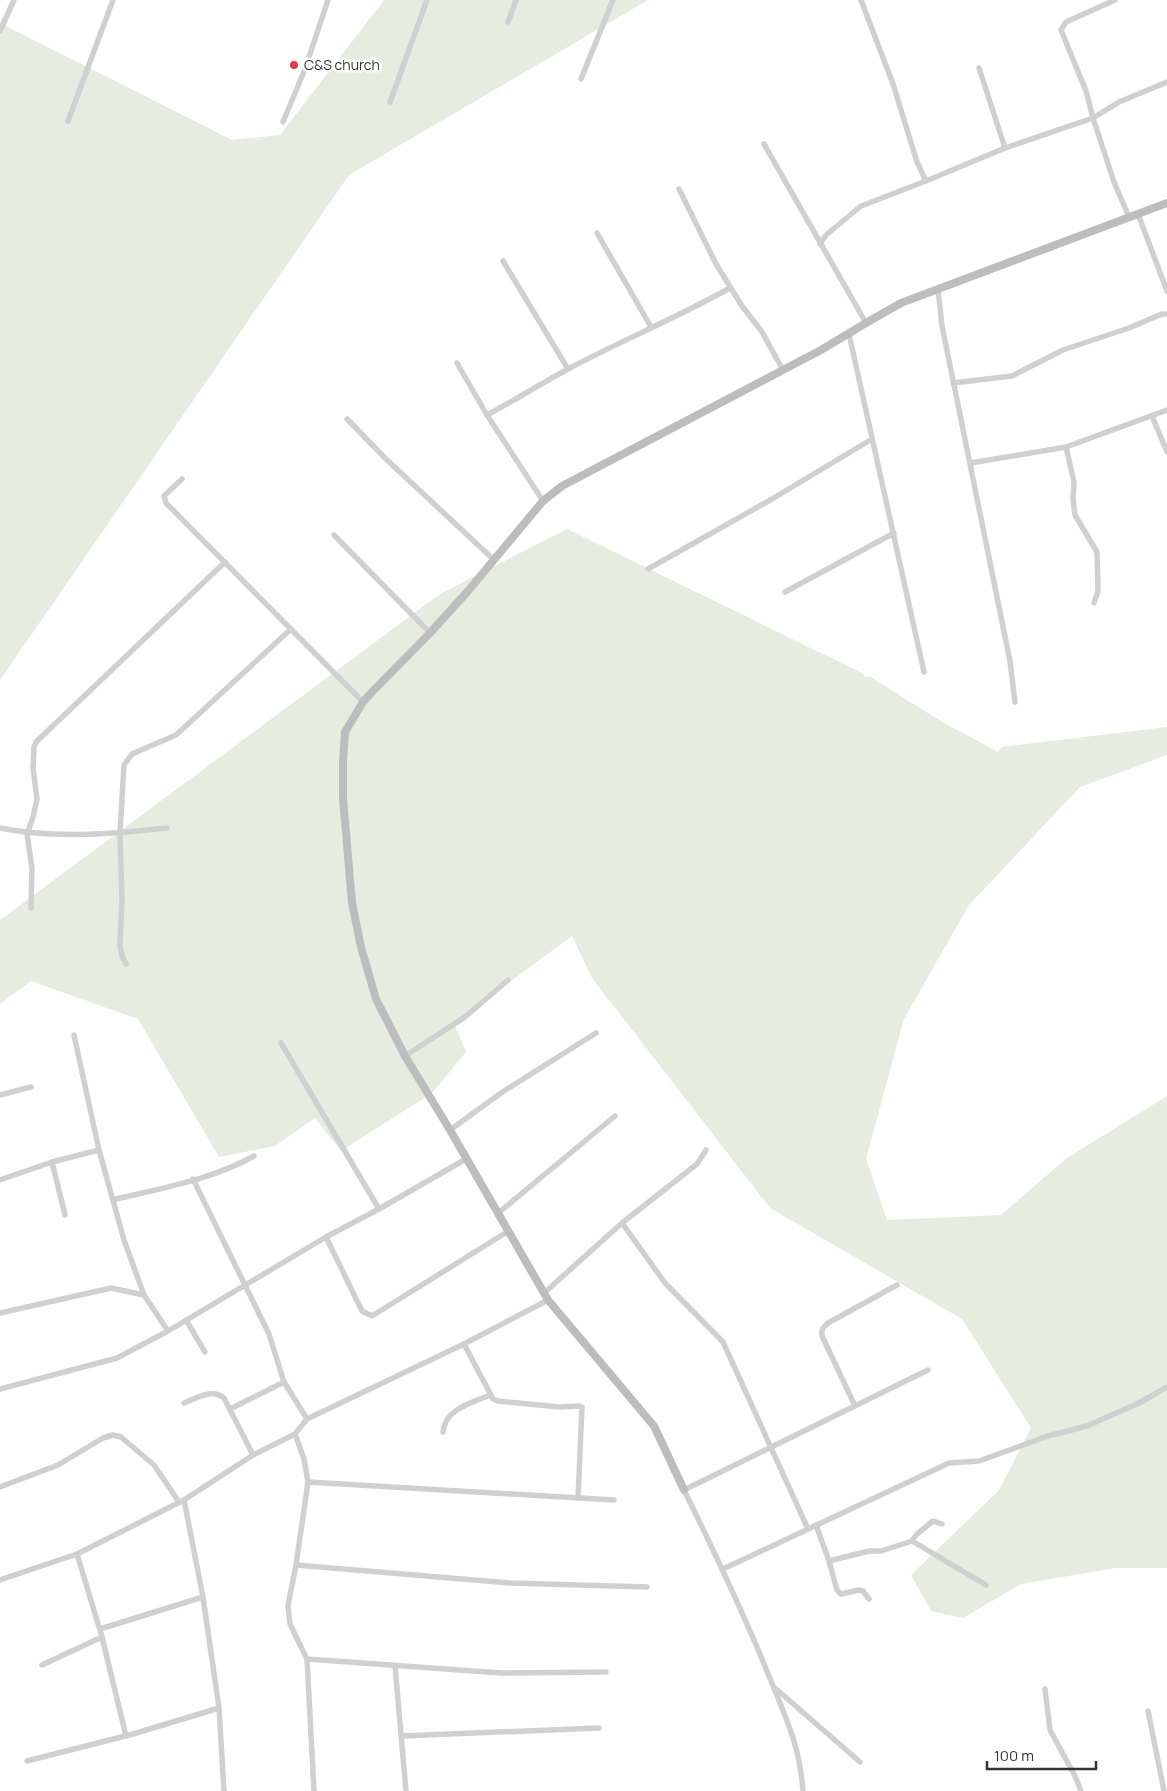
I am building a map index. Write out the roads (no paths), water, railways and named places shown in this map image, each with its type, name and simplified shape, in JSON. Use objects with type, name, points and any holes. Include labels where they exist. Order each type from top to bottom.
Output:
[{"type":"street","points":[[0,31],[14,0]]},
{"type":"street","points":[[68,121],[113,0]]},
{"type":"street","points":[[283,122],[305,69],[328,0]]},
{"type":"street","points":[[390,102],[427,0]]},
{"type":"street","points":[[508,22],[516,0]]},
{"type":"street","points":[[581,79],[613,0]]},
{"type":"street","points":[[861,0],[892,84],[917,162],[926,181]]},
{"type":"street","points":[[1114,0],[1066,22],[1061,30],[1086,91],[1114,182],[1129,217]]},
{"type":"street","points":[[979,68],[1005,148]]},
{"type":"street","points":[[820,244],[826,234],[861,206],[1005,148],[1093,118],[1120,102],[1167,82]]},
{"type":"street","points":[[764,144],[866,323]]},
{"type":"street","points":[[679,189],[716,264],[730,288],[762,332],[783,370]]},
{"type":"street","points":[[803,1791],[799,1754],[774,1687],[723,1569],[654,1426],[546,1297],[450,1130],[404,1056],[376,999],[361,947],[352,903],[343,798],[345,732],[363,702],[468,591],[543,500],[562,486],[783,370],[901,303],[1167,203]]},
{"type":"street","points":[[1138,214],[1167,291]]},
{"type":"street","points":[[597,233],[650,327]]},
{"type":"street","points":[[504,261],[568,369]]},
{"type":"street","points":[[487,415],[568,369],[650,327],[686,312],[730,288]]},
{"type":"street","points":[[938,289],[942,326],[1010,662],[1015,702]]},
{"type":"street","points":[[953,383],[1012,376],[1063,350],[1129,328],[1162,314],[1167,314]]},
{"type":"street","points":[[849,334],[924,672]]},
{"type":"street","points":[[457,363],[487,415],[543,500]]},
{"type":"street","points":[[971,463],[1066,447],[1167,410]]},
{"type":"street","points":[[1152,416],[1167,452]]},
{"type":"street","points":[[347,419],[386,459],[493,559]]},
{"type":"street","points":[[648,569],[772,499],[872,439]]},
{"type":"street","points":[[1066,447],[1074,482],[1073,499],[1076,514],[1097,552],[1098,591],[1094,603]]},
{"type":"street","points":[[182,479],[164,496],[164,500],[363,702]]},
{"type":"street","points":[[785,592],[894,533]]},
{"type":"street","points":[[334,535],[430,633]]},
{"type":"street","points":[[31,908],[32,868],[27,834],[37,800],[33,768],[36,742],[225,562]]},
{"type":"street","points":[[126,964],[120,946],[122,899],[120,833],[124,765],[127,759],[138,752],[176,735],[291,630]]},
{"type":"street","points":[[0,828],[27,834],[120,833],[167,828]]},
{"type":"street","points":[[404,1056],[465,1016],[508,980]]},
{"type":"street","points":[[450,1130],[501,1093],[596,1033]]},
{"type":"street","points":[[74,1035],[99,1150],[124,1240],[144,1295],[168,1331]]},
{"type":"street","points":[[281,1043],[379,1209]]},
{"type":"street","points":[[0,1095],[31,1087]]},
{"type":"street","points":[[497,1214],[615,1116]]},
{"type":"street","points":[[0,1180],[52,1162],[99,1150]]},
{"type":"street","points":[[0,1580],[77,1554],[182,1501],[253,1455],[296,1434],[307,1420],[464,1344],[546,1297],[622,1223],[697,1164],[706,1150]]},
{"type":"street","points":[[114,1200],[212,1175],[233,1168],[254,1156]]},
{"type":"street","points":[[0,1389],[117,1358],[168,1331],[245,1284],[466,1158]]},
{"type":"street","points":[[52,1162],[65,1215]]},
{"type":"street","points":[[193,1179],[269,1334],[284,1382],[307,1420]]},
{"type":"street","points":[[622,1223],[665,1283],[723,1342],[808,1529]]},
{"type":"street","points":[[326,1237],[362,1311],[372,1316],[508,1232]]},
{"type":"street","points":[[855,1406],[821,1333],[822,1328],[896,1285]]},
{"type":"street","points":[[0,1313],[111,1288],[144,1295]]},
{"type":"street","points":[[186,1320],[205,1352]]},
{"type":"street","points":[[464,1344],[492,1399],[559,1407],[582,1407],[578,1498]]},
{"type":"street","points":[[684,1490],[928,1370]]},
{"type":"street","points":[[230,1409],[284,1382]]},
{"type":"street","points":[[723,1569],[949,1463],[979,1461],[1048,1436],[1087,1426],[1139,1403],[1167,1387]]},
{"type":"street","points":[[184,1403],[211,1393],[220,1394],[230,1409],[253,1455]]},
{"type":"street","points":[[443,1432],[444,1423],[450,1414],[490,1395]]},
{"type":"street","points":[[296,1434],[304,1459],[308,1482],[288,1605],[290,1624],[307,1660],[314,1791]]},
{"type":"street","points":[[0,1487],[58,1465],[103,1438],[113,1435],[121,1437],[154,1465],[182,1501],[202,1597],[219,1708],[224,1791]]},
{"type":"street","points":[[308,1482],[614,1500]]},
{"type":"street","points":[[829,1561],[869,1551],[881,1551],[912,1541],[917,1534],[933,1521],[942,1524]]},
{"type":"street","points":[[816,1525],[837,1590],[841,1594],[859,1590],[863,1591],[869,1599]]},
{"type":"street","points":[[912,1541],[986,1585]]},
{"type":"street","points":[[77,1554],[100,1629],[126,1736]]},
{"type":"street","points":[[296,1565],[510,1583],[647,1587]]},
{"type":"street","points":[[100,1629],[202,1597]]},
{"type":"street","points":[[42,1665],[102,1637]]},
{"type":"street","points":[[307,1660],[501,1673],[606,1672]]},
{"type":"street","points":[[395,1666],[406,1791]]},
{"type":"street","points":[[774,1687],[860,1762]]},
{"type":"street","points":[[1045,1689],[1050,1730],[1081,1791]]},
{"type":"street","points":[[27,1762],[126,1736],[219,1708]]},
{"type":"street","points":[[1148,1711],[1164,1791]]},
{"type":"street","points":[[402,1736],[599,1728]]},
{"type":"place","name":"C&S church","points":[[294,65]]}]
